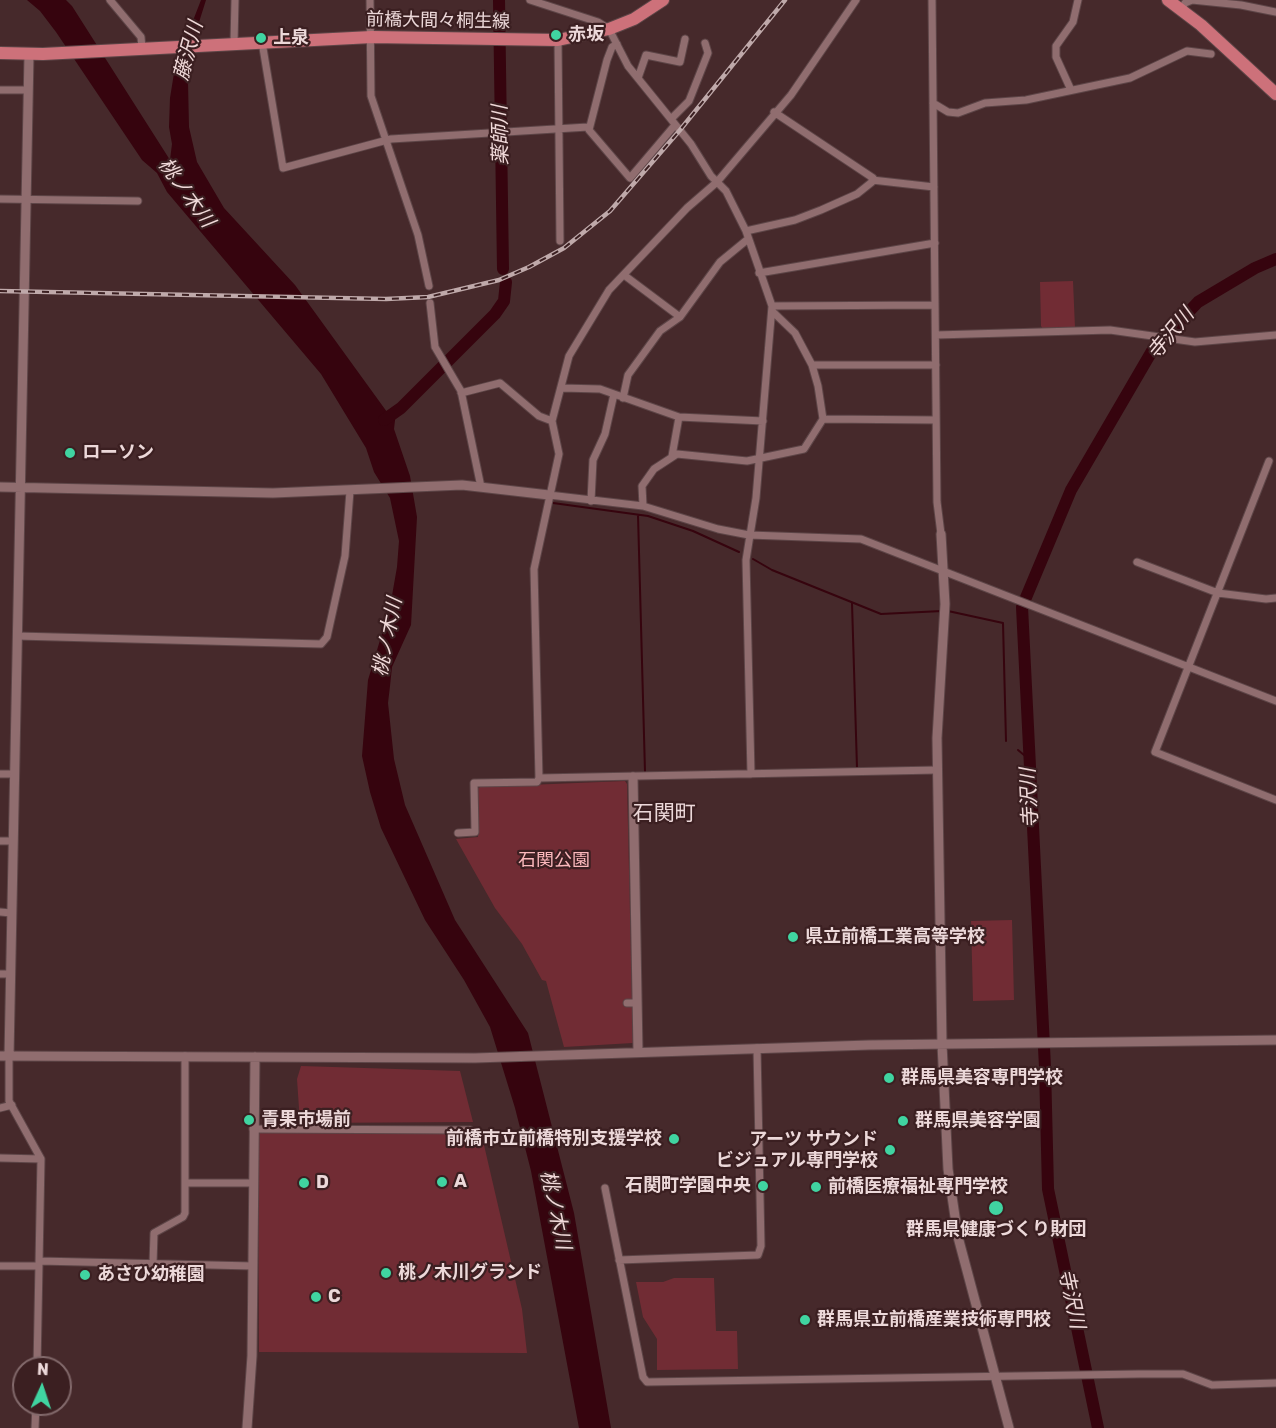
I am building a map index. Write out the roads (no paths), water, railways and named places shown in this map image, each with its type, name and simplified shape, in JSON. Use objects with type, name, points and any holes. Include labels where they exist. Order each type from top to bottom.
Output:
[{"type":"main road","name":"前橋大間々桐生線","points":[[142,48],[372,37],[558,40],[609,29],[634,19],[663,0]]},
{"type":"main road","points":[[1168,0],[1274,87]]},
{"type":"main road","points":[[0,53],[29,55],[142,48]]},
{"type":"street","points":[[110,0],[141,37],[142,48]]},
{"type":"street","points":[[234,43],[235,0]]},
{"type":"street","points":[[370,0],[371,96],[418,235],[429,286]]},
{"type":"street","points":[[530,0],[598,22],[609,29],[638,78],[717,182],[726,190],[746,231],[772,309],[795,333],[812,364],[823,419],[804,449],[759,460],[672,456],[654,469],[642,486],[643,506]]},
{"type":"street","points":[[458,833],[475,832],[474,783],[537,782],[539,778],[534,569],[558,454],[552,421],[569,356],[609,290],[687,208],[717,182],[774,112],[791,95],[856,0]]},
{"type":"street","points":[[932,0],[937,502],[944,570],[937,770],[942,1044],[952,1203],[958,1237],[1009,1428]]},
{"type":"street","points":[[1071,90],[1056,57],[1056,46],[1073,22],[1078,0]]},
{"type":"street","points":[[1181,10],[1185,3],[1192,0],[1241,5],[1276,12]]},
{"type":"street","points":[[638,78],[646,55],[680,62],[685,39]]},
{"type":"street","points":[[558,40],[560,241]]},
{"type":"street","points":[[262,42],[283,168],[386,140],[588,127]]},
{"type":"street","points":[[588,127],[630,178],[689,101],[708,53],[705,43]]},
{"type":"street","points":[[588,127],[607,60],[612,47],[617,44]]},
{"type":"street","points":[[933,103],[948,112],[958,112],[985,103],[1026,100],[1130,78],[1187,51],[1211,54]]},
{"type":"street","points":[[29,55],[11,913],[5,974],[5,1056],[8,1095],[41,1159],[37,1356]]},
{"type":"street","points":[[0,90],[28,90]]},
{"type":"street","points":[[774,112],[872,180],[934,187]]},
{"type":"street","points":[[746,231],[795,220],[821,210],[858,194],[872,180]]},
{"type":"street","points":[[0,199],[138,201]]},
{"type":"street","points":[[623,398],[628,375],[660,331],[680,317],[720,262],[748,239]]},
{"type":"street","points":[[759,273],[935,243]]},
{"type":"street","points":[[624,275],[680,317]]},
{"type":"street","points":[[430,303],[432,335],[441,359],[462,393],[481,487]]},
{"type":"street","points":[[772,309],[935,304]]},
{"type":"street","points":[[751,774],[746,560],[756,498],[772,309]]},
{"type":"street","points":[[936,335],[1110,330],[1206,342],[1276,334]]},
{"type":"street","points":[[812,364],[936,365]]},
{"type":"street","points":[[462,393],[500,383],[539,416],[552,421]]},
{"type":"street","points":[[562,388],[600,389],[679,417],[763,422]]},
{"type":"street","points":[[591,501],[594,460],[605,434],[614,394]]},
{"type":"street","points":[[672,456],[679,417]]},
{"type":"street","points":[[823,419],[936,420]]},
{"type":"street","points":[[1269,461],[1155,752],[1276,800]]},
{"type":"street","points":[[0,487],[273,493],[434,486],[481,487],[643,506],[718,529],[749,535],[861,539],[1276,701]]},
{"type":"street","points":[[17,636],[321,644],[327,638],[345,556],[354,491]]},
{"type":"street","points":[[1137,562],[1218,592],[1266,599],[1276,597]]},
{"type":"street","points":[[539,778],[937,770]]},
{"type":"street","points":[[0,774],[13,774]]},
{"type":"street","points":[[633,777],[638,1051]]},
{"type":"street","points":[[0,841],[12,841]]},
{"type":"street","points":[[0,912],[11,913]]},
{"type":"street","points":[[627,1003],[637,1003]]},
{"type":"street","points":[[5,1056],[482,1058],[757,1048],[1029,1042],[1276,1040]]},
{"type":"street","points":[[619,1260],[758,1255],[761,1246],[757,1048]]},
{"type":"street","points":[[153,1264],[154,1233],[184,1215],[185,1056]]},
{"type":"street","points":[[247,1428],[252,1356],[255,1057]]},
{"type":"street","points":[[0,1108],[12,1106]]},
{"type":"street","points":[[253,1129],[470,1130]]},
{"type":"street","points":[[0,1158],[41,1159]]},
{"type":"street","points":[[185,1183],[253,1183]]},
{"type":"street","points":[[604,1188],[643,1379],[647,1382],[1183,1374],[1212,1385],[1276,1383]]},
{"type":"street","points":[[0,1266],[153,1264],[253,1266]]},
{"type":"water","points":[[27,0],[66,0],[72,6],[170,160],[172,144],[169,127],[170,98],[175,67],[201,0],[206,0],[195,35],[188,83],[189,127],[197,162],[224,208],[295,285],[387,412],[396,412],[394,429],[410,476],[417,517],[411,625],[392,667],[388,703],[394,759],[405,805],[455,920],[528,1033],[574,1213],[611,1428],[579,1428],[531,1171],[515,1108],[490,1027],[464,980],[425,920],[381,828],[370,792],[362,756],[368,680],[390,607],[399,541],[390,498],[374,472],[366,448],[321,374],[167,192],[157,173],[142,160],[56,32],[40,11]]},
{"type":"waterway","name":"薬師川","points":[[499,0],[503,269]]},
{"type":"waterway","name":"寺沢川","points":[[1098,1428],[1048,1189],[1045,1067],[1022,607],[1071,490],[1152,351],[1198,302],[1255,268],[1276,259]]},
{"type":"waterway","name":"薬師川","points":[[384,420],[401,408],[495,314],[504,301],[506,282]]},
{"type":"waterway","points":[[553,503],[648,516],[693,531],[739,552]]},
{"type":"waterway","points":[[638,515],[645,772]]},
{"type":"waterway","points":[[753,559],[772,570],[881,614],[942,611]]},
{"type":"waterway","points":[[852,603],[857,768]]},
{"type":"waterway","points":[[948,611],[1003,623],[1006,741]]},
{"type":"waterway","points":[[1018,750],[1030,760]]},
{"type":"railway","points":[[0,291],[386,299],[428,297],[499,280],[564,248],[610,211],[680,130],[785,0]]},
{"type":"place","name":"赤坂","points":[[556,35]]},
{"type":"place","name":"上泉","points":[[261,38]]},
{"type":"place","name":"ローソン","points":[[70,453]]},
{"type":"place","name":"県立前橋工業高等学校","points":[[793,937]]},
{"type":"place","name":"群馬県美容専門学校","points":[[889,1078]]},
{"type":"place","name":"青果市場前","points":[[249,1120]]},
{"type":"place","name":"群馬県美容学園","points":[[903,1121]]},
{"type":"place","name":"前橋市立前橋特別支援学校","points":[[674,1139]]},
{"type":"place","name":"アーツ サウンド ビジュアル専門学校","points":[[890,1150]]},
{"type":"place","name":"A","points":[[442,1182]]},
{"type":"place","name":"D","points":[[304,1183]]},
{"type":"place","name":"石関町学園中央","points":[[763,1186]]},
{"type":"place","name":"前橋医療福祉専門学校","points":[[816,1187]]},
{"type":"place","name":"群馬県健康づくり財団","points":[[996,1208]]},
{"type":"place","name":"桃ノ木川グランド","points":[[386,1273]]},
{"type":"place","name":"あさひ幼稚園","points":[[85,1275]]},
{"type":"place","name":"C","points":[[316,1297]]},
{"type":"place","name":"群馬県立前橋産業技術専門校","points":[[805,1320]]},
{"type":"district","name":"石関町","points":[[664,814]]},
{"type":"water label","name":"藤沢川","points":[[189,51]]},
{"type":"water label","name":"桃ノ木川","points":[[186,193]]},
{"type":"water label","name":"桃ノ木川","points":[[388,637]]},
{"type":"water label","name":"桃ノ木川","points":[[555,1210]]},
{"type":"park label","name":"石関公園","points":[[554,861]]}]
